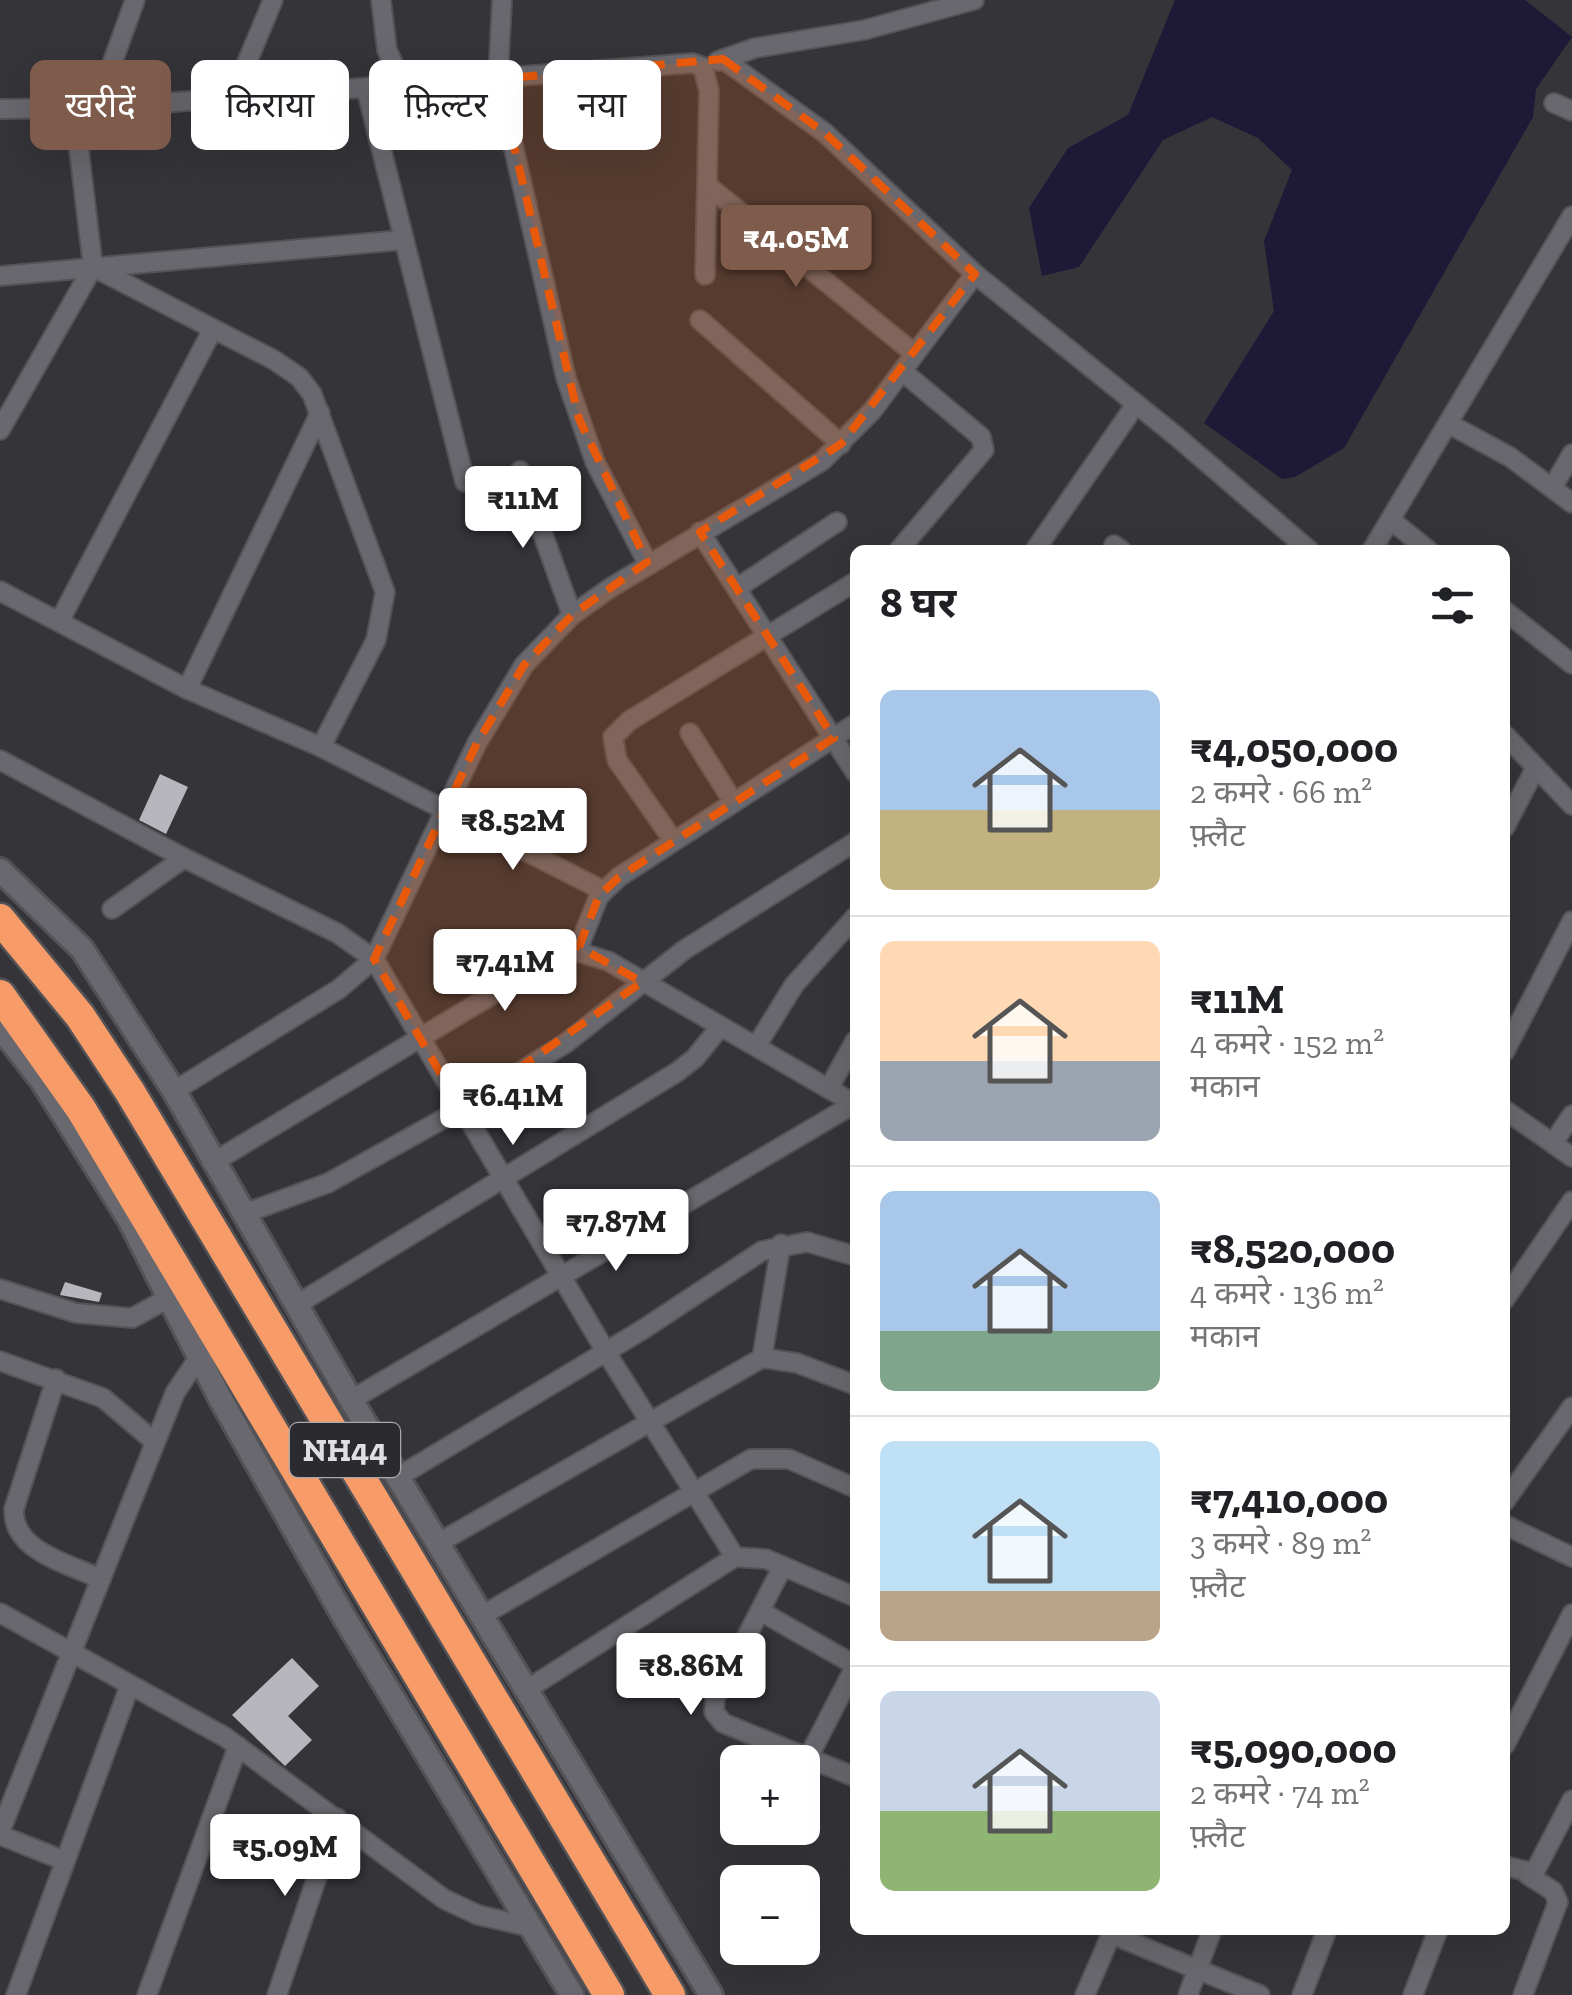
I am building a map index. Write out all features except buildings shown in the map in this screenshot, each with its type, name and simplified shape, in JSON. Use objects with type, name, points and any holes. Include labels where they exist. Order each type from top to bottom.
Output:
[{"type":"highway","name":"NH44","points":[[0,919],[80,1016],[130,1092],[670,1995]]},
{"type":"highway","name":"NH44","points":[[0,995],[82,1109],[609,1995]]},
{"type":"street","points":[[113,60],[135,0]]},
{"type":"street","points":[[248,60],[273,0]]},
{"type":"street","points":[[381,0],[392,60]]},
{"type":"street","points":[[499,60],[502,0]]},
{"type":"street","points":[[523,77],[682,62],[703,67],[755,48],[864,30],[974,0]]},
{"type":"street","points":[[723,60],[825,133],[975,274],[1136,404],[1299,545]]},
{"type":"street","points":[[703,67],[709,91],[705,276]]},
{"type":"street","points":[[366,88],[465,482]]},
{"type":"street","points":[[349,89],[369,88]]},
{"type":"street","points":[[1554,102],[1572,111]]},
{"type":"street","points":[[0,109],[30,109]]},
{"type":"street","points":[[0,430],[93,267],[79,150]]},
{"type":"street","points":[[513,150],[546,299],[579,419],[607,489],[648,562]]},
{"type":"street","points":[[708,186],[916,354]]},
{"type":"street","points":[[1375,545],[1572,216]]},
{"type":"street","points":[[0,276],[402,240]]},
{"type":"street","points":[[93,267],[299,377],[320,413],[385,592],[376,640],[321,747]]},
{"type":"street","points":[[174,1091],[338,989],[374,960],[443,813],[524,664],[572,615],[648,562],[797,478],[841,444],[916,354],[975,274]]},
{"type":"street","points":[[700,320],[841,444]]},
{"type":"street","points":[[59,622],[213,328]]},
{"type":"street","points":[[902,371],[981,436],[984,450],[903,545]]},
{"type":"street","points":[[1039,545],[1136,404]]},
{"type":"street","points":[[187,689],[320,413]]},
{"type":"street","points":[[1449,424],[1572,503]]},
{"type":"street","points":[[1552,488],[1572,454]]},
{"type":"street","points":[[520,471],[572,615]]},
{"type":"street","points":[[1391,520],[1422,545]]},
{"type":"street","points":[[737,588],[838,522]]},
{"type":"street","points":[[700,532],[850,764]]},
{"type":"street","points":[[674,840],[616,760],[612,737],[629,722],[850,585]]},
{"type":"street","points":[[0,591],[187,689],[321,747],[443,813],[604,890]]},
{"type":"street","points":[[1510,615],[1572,664]]},
{"type":"street","points":[[578,949],[604,890],[732,800],[850,727]]},
{"type":"street","points":[[690,733],[732,800]]},
{"type":"street","points":[[1510,741],[1572,805]]},
{"type":"street","points":[[0,760],[338,934],[374,960],[606,1352],[735,1557]]},
{"type":"street","points":[[1510,817],[1535,769]]},
{"type":"street","points":[[243,1214],[302,1195],[353,1172],[461,1109],[566,1042],[724,924],[850,845]]},
{"type":"street","points":[[112,908],[184,858]]},
{"type":"street","points":[[0,870],[82,949],[174,1091],[351,1400],[711,1995]]},
{"type":"street","points":[[1512,1019],[1572,921]]},
{"type":"street","points":[[757,1045],[794,985],[850,923]]},
{"type":"street","points":[[212,1163],[568,949],[578,949],[642,982],[850,1101]]},
{"type":"street","points":[[0,1027],[42,1081],[129,1219],[199,1357],[344,1616],[474,1828],[526,1926],[572,1995]]},
{"type":"street","points":[[296,1305],[678,1072],[696,1058],[720,1027]]},
{"type":"street","points":[[829,1088],[850,1050]]},
{"type":"street","points":[[351,1400],[850,1107]]},
{"type":"street","points":[[1510,1113],[1572,1157]]},
{"type":"street","points":[[1553,1143],[1572,1115]]},
{"type":"street","points":[[1510,1292],[1572,1201]]},
{"type":"street","points":[[398,1477],[606,1352],[741,1264],[782,1244],[807,1242],[850,1255]]},
{"type":"street","points":[[762,1358],[782,1244]]},
{"type":"street","points":[[0,1290],[76,1313],[132,1318],[169,1298]]},
{"type":"street","points":[[66,1860],[0,1834],[175,1394],[199,1357]]},
{"type":"street","points":[[440,1542],[762,1358],[797,1363],[850,1383]]},
{"type":"street","points":[[0,1362],[103,1398],[155,1442]]},
{"type":"street","points":[[56,1379],[14,1509],[13,1526],[18,1537],[32,1546],[100,1578]]},
{"type":"street","points":[[1510,1494],[1572,1407]]},
{"type":"street","points":[[483,1615],[737,1466],[766,1456],[789,1459],[850,1486]]},
{"type":"street","points":[[1510,1527],[1572,1558]]},
{"type":"street","points":[[526,1690],[735,1557],[754,1556],[850,1595]]},
{"type":"street","points":[[776,1745],[723,1723],[714,1712],[714,1698],[783,1566]]},
{"type":"street","points":[[760,1611],[850,1663]]},
{"type":"street","points":[[0,1613],[238,1746],[444,1899],[478,1915],[526,1926]]},
{"type":"street","points":[[1510,1735],[1572,1614]]},
{"type":"street","points":[[815,1745],[850,1676]]},
{"type":"street","points":[[16,1995],[130,1685]]},
{"type":"street","points":[[147,1995],[238,1746]]},
{"type":"street","points":[[820,1763],[850,1775]]},
{"type":"street","points":[[1528,1875],[1539,1868],[1572,1800]]},
{"type":"street","points":[[276,1995],[338,1818]]},
{"type":"street","points":[[1510,1868],[1553,1891],[1558,1902],[1523,1995]]},
{"type":"street","points":[[1085,1995],[1111,1935]]},
{"type":"street","points":[[1119,1935],[1260,1995]]},
{"type":"street","points":[[1188,1995],[1210,1935]]},
{"type":"street","points":[[1302,1995],[1325,1935]]},
{"type":"street","points":[[1412,1995],[1436,1935]]},
{"type":"highlighted area","points":[[723,59],[825,133],[975,274],[841,444],[700,532],[834,738],[619,877],[599,896],[579,947],[642,982],[461,1109],[374,959],[477,743],[524,665],[572,615],[647,562],[579,419],[498,79]]},
{"type":"shaded area","points":[[1175,0],[1525,0],[1572,37],[1536,89],[1533,117],[1344,448],[1295,477],[1282,479],[1204,423],[1274,311],[1264,241],[1292,170],[1258,138],[1212,117],[1163,140],[1079,267],[1042,276],[1029,208],[1068,148],[1128,115]]}]
